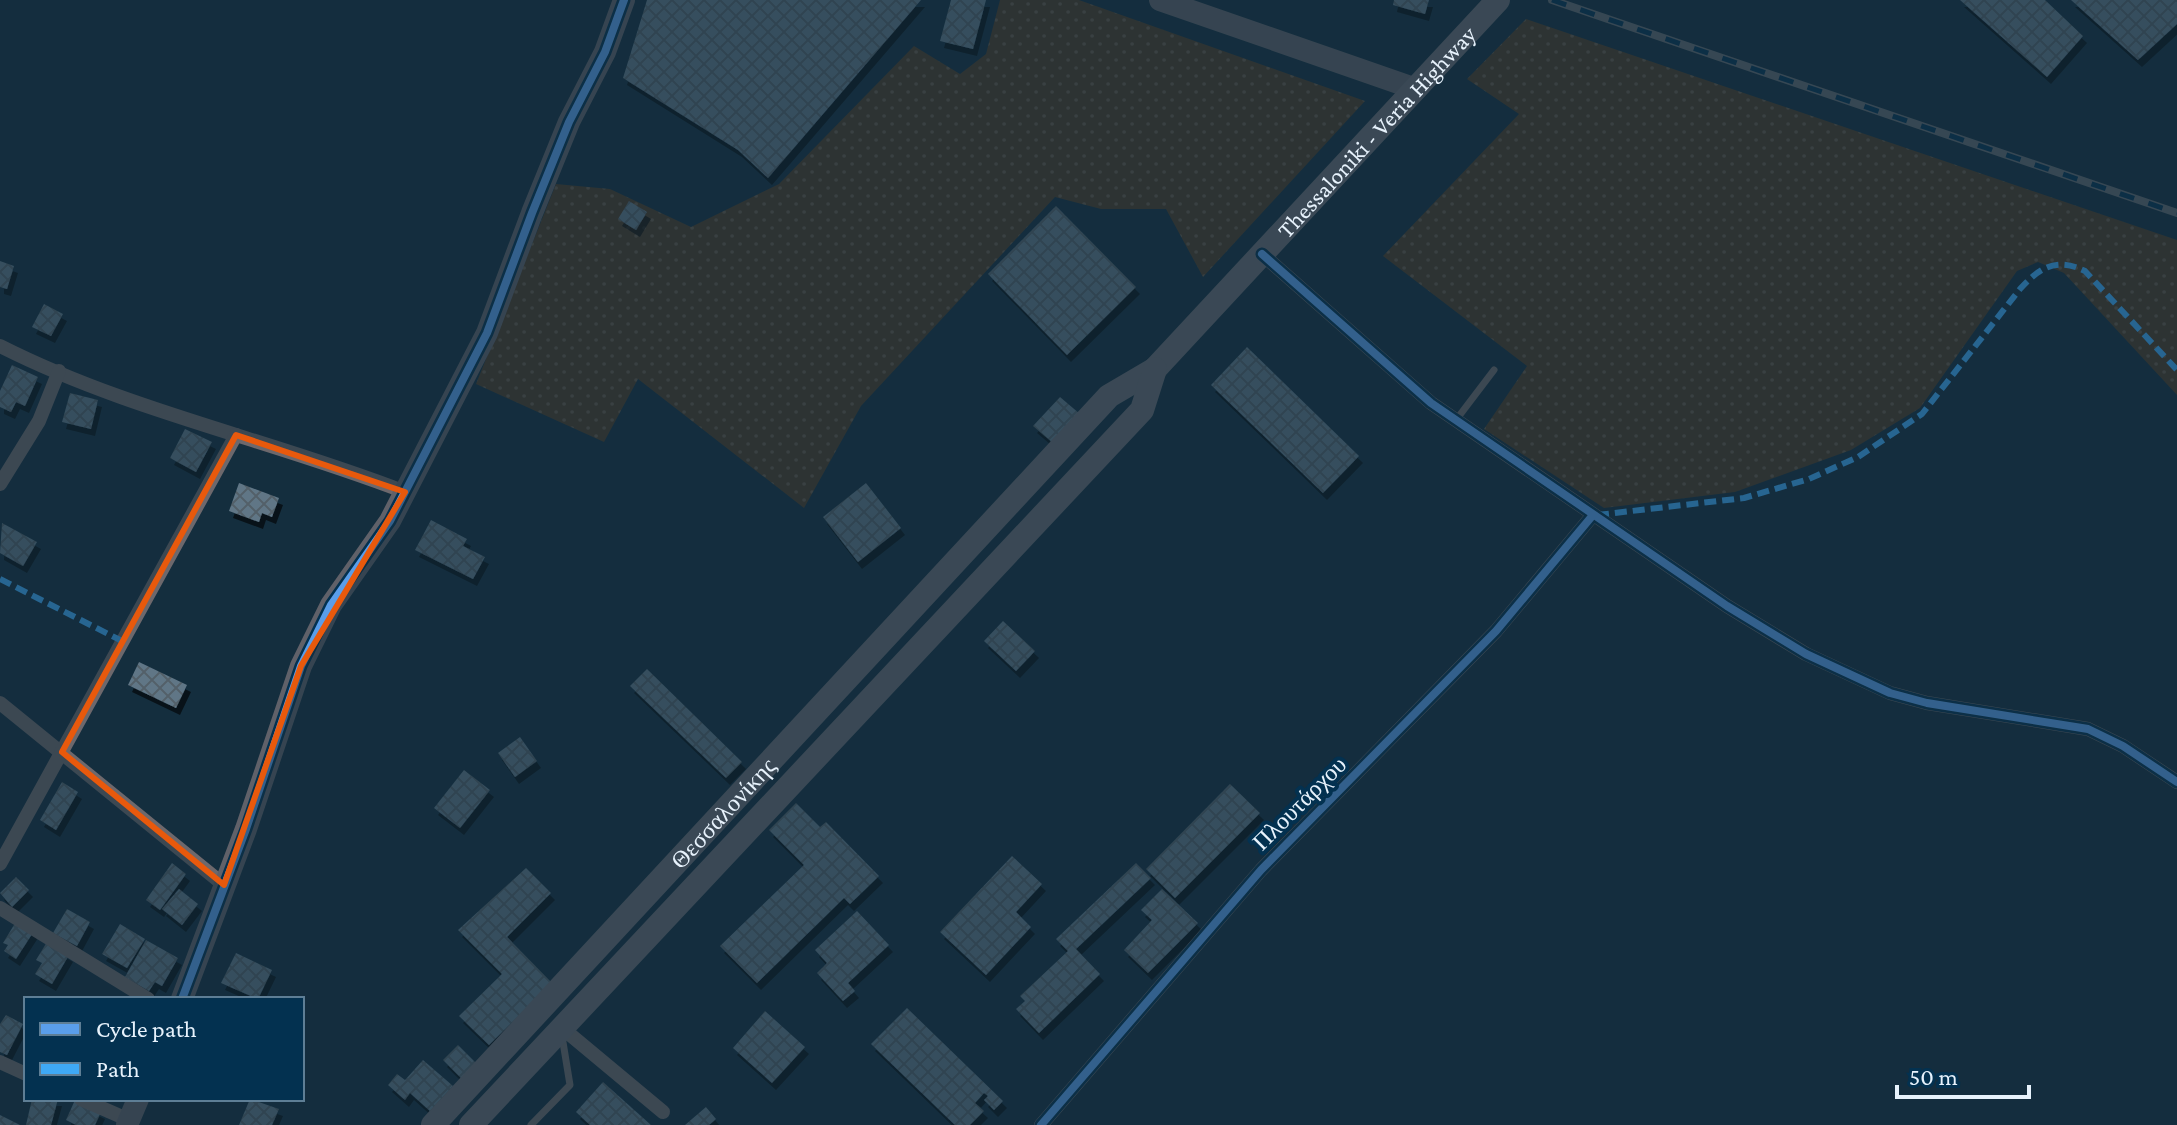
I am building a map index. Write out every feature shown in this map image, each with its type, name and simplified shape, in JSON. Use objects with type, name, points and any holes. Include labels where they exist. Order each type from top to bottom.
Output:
[{"type":"main road","name":"Thessaloniki - Veria Highway","points":[[1012,500],[1109,396],[1155,369],[1498,0]]},
{"type":"main road","name":"Thessaloniki - Veria Highway","points":[[1040,518],[1142,410],[1155,369]]},
{"type":"main road","name":"Θεσσαλονίκης","points":[[433,1125],[1012,500]]},
{"type":"main road","name":"Θεσσαλονίκης","points":[[471,1125],[1040,518]]},
{"type":"street","points":[[183,997],[301,666],[331,605],[390,521],[487,333],[569,122],[605,52],[624,0]]},
{"type":"street","points":[[1160,0],[1416,89]]},
{"type":"street","points":[[1262,254],[1431,403],[1593,515],[1806,654],[1890,693],[1964,711],[2088,729],[2123,746],[2177,782]]},
{"type":"street","points":[[0,346],[59,371],[236,435],[292,449],[405,492]]},
{"type":"street","points":[[0,484],[39,421],[59,371]]},
{"type":"street","points":[[0,864],[236,435]]},
{"type":"street","name":"Πλουτάρχου","points":[[1041,1125],[1261,870],[1496,631],[1593,515]]},
{"type":"street","points":[[0,703],[224,885]]},
{"type":"street","points":[[0,908],[145,997]]},
{"type":"street","points":[[561,1027],[663,1112]]},
{"type":"street","points":[[0,1062],[24,1073]]},
{"type":"street","points":[[85,1101],[128,1123],[137,1101]]},
{"type":"lane","points":[[1456,420],[1494,370]]},
{"type":"lane","points":[[531,1125],[570,1085],[561,1027]]},
{"type":"highlighted area","points":[[236,435],[405,492],[301,666],[224,885],[62,752]]},
{"type":"shaded area","points":[[1000,0],[1079,0],[1365,101],[1203,277],[1166,209],[1101,209],[1055,197],[861,406],[804,508],[638,379],[604,442],[476,384],[556,184],[610,189],[691,227],[779,184],[914,46],[960,74],[986,54]]},
{"type":"shaded area","points":[[1526,19],[2177,240],[2177,395],[2064,273],[2038,262],[2017,271],[1920,408],[1851,450],[1735,492],[1604,508],[1484,429],[1527,366],[1383,256],[1519,114],[1467,79]]},
{"type":"building","points":[[647,0],[921,0],[768,178],[738,150],[623,78]]},
{"type":"building","points":[[951,0],[986,0],[973,49],[940,41]]},
{"type":"building","points":[[1394,0],[1429,0],[1425,14],[1393,5]]},
{"type":"building","points":[[1960,0],[2045,0],[2083,36],[2047,77]]},
{"type":"building","points":[[2071,0],[2177,0],[2177,24],[2138,60]]},
{"type":"building","points":[[629,201],[647,212],[636,230],[618,219]]},
{"type":"building","points":[[1056,206],[1136,287],[1067,355],[988,274]]},
{"type":"building","points":[[0,261],[14,266],[7,289],[0,287]]},
{"type":"building","points":[[44,304],[63,314],[51,336],[32,327]]},
{"type":"building","points":[[1247,347],[1359,456],[1323,493],[1211,385]]},
{"type":"building","points":[[12,365],[38,377],[25,406],[16,402],[11,412],[0,407],[0,391]]},
{"type":"building","points":[[70,393],[98,400],[91,429],[62,422]]},
{"type":"building","points":[[1060,397],[1080,414],[1053,443],[1033,426]]},
{"type":"building","points":[[185,429],[212,442],[196,472],[170,458]]},
{"type":"building","points":[[239,483],[279,498],[272,517],[262,513],[259,522],[229,511]]},
{"type":"building","points":[[866,483],[901,528],[858,562],[823,517]]},
{"type":"building","points":[[431,520],[467,539],[463,546],[485,557],[473,579],[415,550]]},
{"type":"building","points":[[2,523],[37,542],[23,566],[0,553]]},
{"type":"building","points":[[1003,621],[1035,651],[1016,671],[984,641]]},
{"type":"building","points":[[139,662],[187,685],[176,708],[128,685]]},
{"type":"building","points":[[647,669],[742,762],[726,778],[630,686]]},
{"type":"building","points":[[520,737],[537,761],[515,777],[498,753]]},
{"type":"building","points":[[464,770],[490,790],[460,828],[434,808]]},
{"type":"building","points":[[62,782],[78,792],[56,830],[40,820]]},
{"type":"building","points":[[1230,784],[1260,813],[1175,898],[1146,869]]},
{"type":"building","points":[[796,803],[820,827],[826,822],[879,876],[850,904],[844,898],[757,983],[720,946],[804,865],[769,830]]},
{"type":"building","points":[[1012,856],[1042,884],[1016,912],[1031,927],[986,975],[940,932]]},
{"type":"building","points":[[172,863],[186,874],[160,910],[146,900]]},
{"type":"building","points":[[1136,863],[1151,878],[1076,949],[1100,974],[1039,1033],[1016,1009],[1025,1001],[1020,996],[1068,951],[1056,939]]},
{"type":"building","points":[[526,868],[551,893],[507,937],[552,983],[489,1045],[459,1016],[502,974],[458,930]]},
{"type":"building","points":[[16,877],[29,890],[12,907],[0,893]]},
{"type":"building","points":[[179,889],[198,904],[182,925],[162,909]]},
{"type":"building","points":[[1162,889],[1198,923],[1148,973],[1124,950],[1152,920],[1141,910]]},
{"type":"building","points":[[67,909],[90,922],[77,946],[53,933]]},
{"type":"building","points":[[857,911],[889,945],[848,983],[855,991],[843,1001],[817,973],[827,963],[815,950]]},
{"type":"building","points":[[17,920],[34,931],[16,959],[4,951],[8,945],[3,943]]},
{"type":"building","points":[[120,924],[145,939],[127,968],[102,954]]},
{"type":"building","points":[[146,940],[178,958],[162,986],[155,982],[149,991],[125,977]]},
{"type":"building","points":[[47,942],[69,955],[52,984],[35,974],[42,963],[36,960]]},
{"type":"building","points":[[236,953],[272,970],[259,997],[221,983]]},
{"type":"building","points":[[907,1008],[1003,1101],[994,1110],[984,1100],[988,1096],[984,1093],[975,1103],[984,1111],[970,1125],[955,1125],[871,1044]]},
{"type":"building","points":[[765,1011],[805,1047],[772,1083],[733,1048]]},
{"type":"building","points":[[6,1015],[23,1024],[7,1055],[0,1052],[0,1024]]},
{"type":"building","points":[[458,1045],[476,1063],[461,1078],[443,1060]]},
{"type":"building","points":[[423,1060],[453,1086],[430,1111],[410,1093],[405,1100],[388,1085],[397,1074],[405,1080]]},
{"type":"building","points":[[603,1082],[651,1125],[590,1125],[576,1112]]},
{"type":"building","points":[[32,1101],[57,1101],[51,1125],[26,1125]]},
{"type":"building","points":[[75,1101],[101,1112],[95,1125],[76,1125],[66,1120]]},
{"type":"building","points":[[249,1101],[279,1109],[272,1125],[239,1125]]},
{"type":"building","points":[[706,1107],[716,1119],[709,1125],[685,1125]]},
{"type":"building","points":[[0,1115],[20,1125],[0,1125]]},
{"type":"railway","points":[[1552,0],[2177,213]]},
{"type":"marked path","points":[[1597,515],[1744,498],[1809,479],[1858,457],[1922,414],[2020,289],[2050,266],[2066,265],[2085,271],[2177,370]]},
{"type":"marked path","points":[[0,579],[124,642]]},
{"type":"cycle path","points":[[183,997],[246,829],[301,666],[331,605],[390,521],[487,333],[569,122],[605,52],[624,0]]},
{"type":"cycle path","points":[[1262,254],[1431,403],[1727,606],[1806,654],[1890,693],[1927,703],[2088,729],[2123,746],[2177,782]]},
{"type":"cycle path","points":[[1041,1125],[1261,870],[1496,631],[1593,515]]}]
